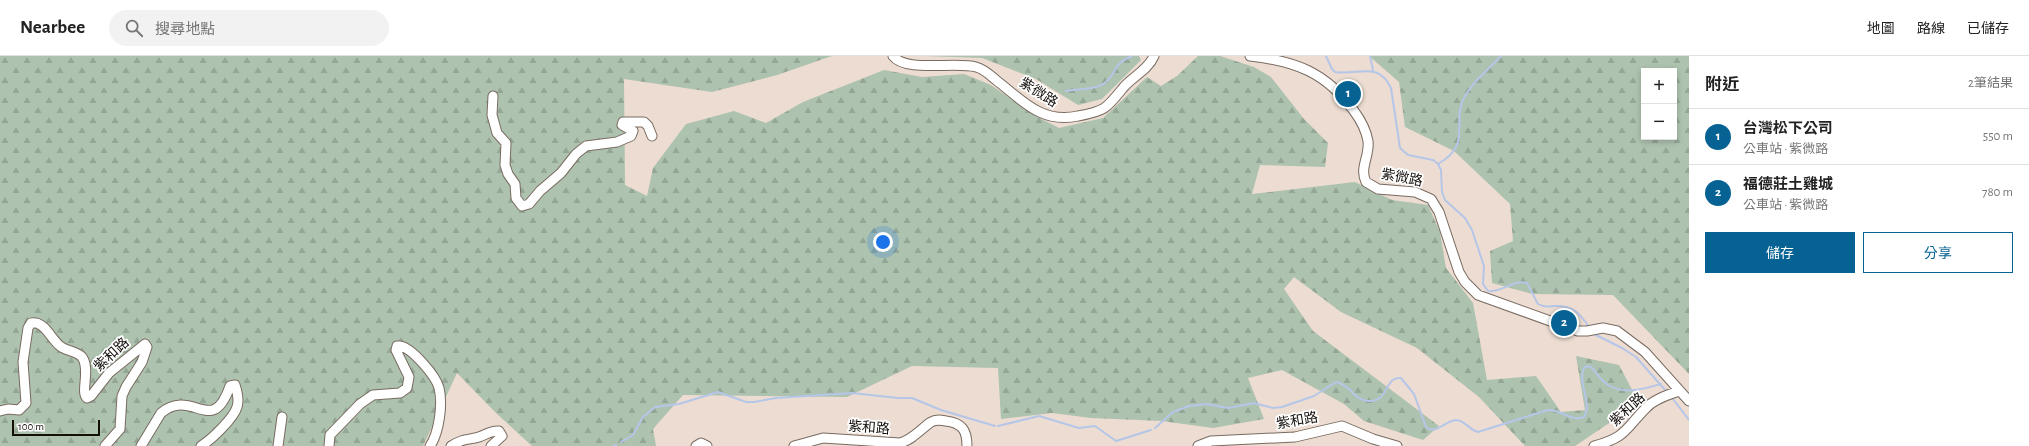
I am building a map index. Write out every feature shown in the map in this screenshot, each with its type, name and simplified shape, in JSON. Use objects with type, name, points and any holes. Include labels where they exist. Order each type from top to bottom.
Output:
[{"type":"street","name":"紫微路","points":[[893,56],[898,62],[910,64],[967,66],[980,68],[1027,104],[1045,115],[1061,119],[1093,113],[1109,106],[1127,84],[1149,65],[1154,56]]},
{"type":"street","name":"紫微路","points":[[1250,56],[1276,58],[1296,65],[1322,78],[1338,90],[1358,117],[1366,134],[1368,146],[1363,170],[1366,182],[1378,189],[1415,192],[1430,199],[1439,212],[1459,272],[1472,291],[1494,302],[1578,331],[1591,331],[1603,328],[1617,331],[1645,352],[1689,401]]},
{"type":"street","points":[[493,96],[492,115],[497,133],[506,143],[505,165],[508,174],[515,184],[516,198],[522,206],[529,204],[540,191],[561,174],[576,154],[586,146],[617,142],[631,136],[633,131],[622,125],[623,122],[644,122],[648,126],[652,136]]},
{"type":"street","name":"紫和路","points":[[0,411],[8,409],[19,410],[26,403],[23,362],[28,328],[31,323],[35,322],[41,324],[61,347],[82,357],[86,365],[84,393],[87,398],[91,396],[109,373],[145,344],[147,347],[145,356],[122,396],[120,429],[105,446]]},
{"type":"street","points":[[329,446],[330,435],[360,404],[373,395],[400,393],[407,388],[409,377],[396,350],[397,346],[400,346],[419,358],[440,390],[438,431],[430,446]]},
{"type":"street","points":[[141,446],[158,418],[165,410],[181,405],[205,410],[216,410],[223,404],[230,386],[235,385],[238,404],[235,412],[214,436],[201,446]]},
{"type":"street","name":"紫和路","points":[[1594,446],[1618,437],[1630,428],[1650,405],[1679,390]]},
{"type":"street","points":[[278,446],[282,417]]},
{"type":"street","name":"紫和路","points":[[794,446],[823,438],[900,443],[910,438],[933,421],[940,420],[954,422],[961,426],[966,433],[967,446]]},
{"type":"street","name":"紫和路","points":[[1198,446],[1211,441],[1295,436],[1342,426],[1373,439],[1398,446]]},
{"type":"street","points":[[451,446],[464,439],[474,439],[493,431],[499,431],[502,436],[491,446]]},
{"type":"street","points":[[696,446],[701,443],[707,446]]},
{"type":"green space","points":[[0,56],[832,56],[777,75],[712,92],[624,79],[625,185],[647,196],[653,168],[686,124],[734,111],[766,123],[803,102],[884,70],[922,77],[964,74],[991,85],[1032,114],[1059,128],[1103,118],[1147,77],[1161,86],[1177,76],[1198,56],[1220,56],[1254,67],[1271,77],[1304,119],[1328,143],[1325,167],[1260,165],[1252,194],[1355,182],[1392,200],[1428,205],[1440,232],[1446,268],[1473,303],[1487,380],[1536,376],[1561,412],[1585,410],[1576,356],[1619,365],[1639,403],[1575,446],[1525,446],[1479,397],[1417,348],[1341,312],[1294,277],[1284,289],[1313,331],[1439,426],[1423,440],[1364,421],[1344,404],[1282,370],[1248,378],[1264,419],[1213,428],[1162,421],[1091,418],[1052,413],[1001,419],[998,368],[912,366],[847,397],[683,395],[653,429],[656,446],[532,446],[496,413],[457,373],[423,446],[0,446]]},
{"type":"green space","points":[[925,56],[1139,56],[1141,60],[1102,99],[1078,105],[1036,79],[982,58]]},
{"type":"green space","points":[[1369,56],[1689,56],[1689,374],[1613,295],[1532,294],[1492,283],[1490,251],[1513,241],[1510,204],[1454,151],[1405,127],[1399,82]]},
{"type":"waterway","points":[[1066,91],[1092,88],[1102,85],[1113,75],[1121,62],[1132,56]]},
{"type":"waterway","points":[[1326,56],[1335,72],[1343,73],[1367,71],[1380,74],[1386,79],[1391,88],[1400,148],[1408,155],[1433,160],[1438,164],[1441,170],[1442,192],[1445,200],[1465,218],[1472,230],[1484,266],[1483,284],[1488,291],[1498,290],[1512,284],[1522,282],[1527,283],[1538,304],[1542,306],[1560,306],[1570,308],[1582,317],[1589,327]]},
{"type":"waterway","points":[[1370,56],[1373,70]]},
{"type":"waterway","points":[[1438,164],[1449,156],[1455,148],[1458,140],[1461,106],[1465,96],[1477,80],[1501,56]]},
{"type":"waterway","points":[[1594,334],[1636,357],[1666,391]]},
{"type":"waterway","points":[[1155,428],[1173,412],[1189,406],[1207,404],[1228,408],[1254,403],[1273,408],[1282,407],[1314,396],[1336,382],[1341,383],[1363,400],[1375,400],[1384,394],[1392,381],[1396,378],[1401,378],[1414,394],[1426,427],[1430,429],[1437,429],[1452,421],[1459,420],[1478,432],[1548,410],[1557,411],[1575,418],[1584,417],[1587,406],[1582,374],[1584,368],[1587,366],[1591,367],[1608,385],[1621,390],[1648,388],[1661,384]]},
{"type":"waterway","points":[[621,442],[633,435],[643,417],[655,407],[679,404],[718,392],[746,402],[776,398],[852,393],[912,398],[941,410],[995,426]]},
{"type":"waterway","points":[[1673,399],[1689,420]]},
{"type":"waterway","points":[[998,426],[1039,416],[1079,428],[1095,426],[1116,441],[1151,430]]},
{"type":"place","name":"台灣松下公司","points":[[1348,94]]},
{"type":"place","name":"福德莊土雞城","points":[[1564,323]]}]
